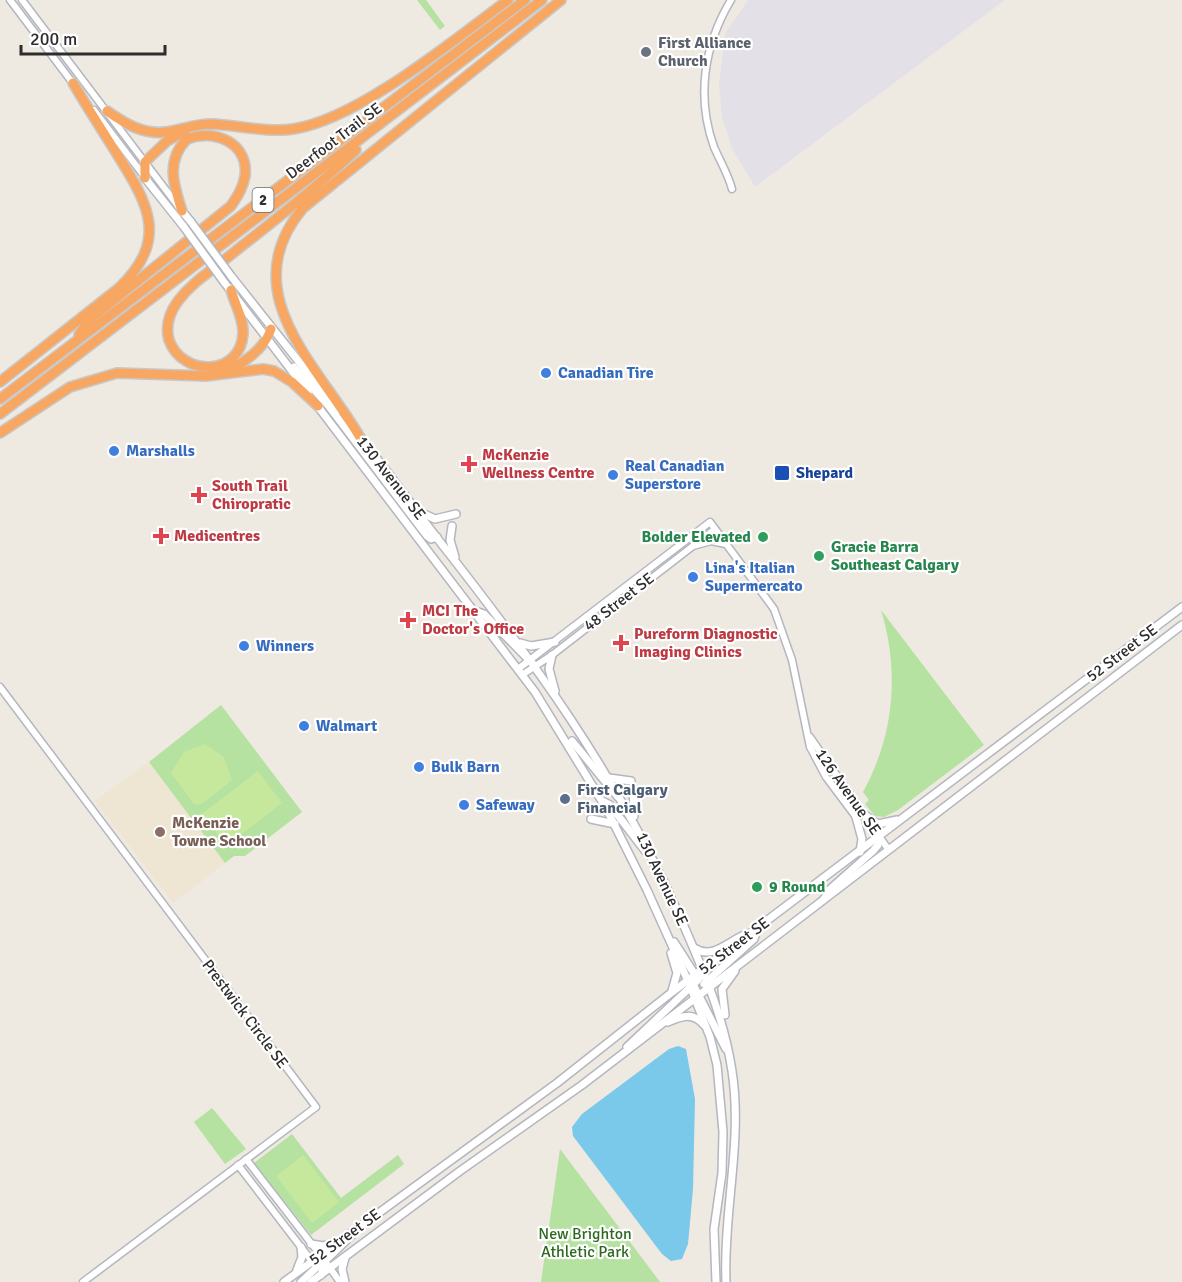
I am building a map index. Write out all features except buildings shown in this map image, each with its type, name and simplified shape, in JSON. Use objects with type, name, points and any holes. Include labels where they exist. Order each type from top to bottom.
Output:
[{"type":"highway","points":[[107,111],[125,123],[149,131],[166,132],[209,124],[275,130],[306,127],[329,120],[377,92],[508,0]]},
{"type":"highway","name":"Deerfoot Trail SE","points":[[0,399],[525,0]]},
{"type":"highway","name":"Deerfoot Trail SE","points":[[0,414],[542,0]]},
{"type":"highway","points":[[362,439],[302,350],[280,309],[275,272],[280,243],[290,224],[303,208],[561,0]]},
{"type":"highway","points":[[0,382],[119,288],[135,272],[148,245],[149,219],[143,197],[73,83]]},
{"type":"highway","points":[[231,290],[244,332],[238,350],[228,361],[215,368],[200,368],[186,362],[175,351],[168,337],[168,322],[176,303],[199,279],[322,182],[387,120]]},
{"type":"highway","points":[[145,178],[145,162],[167,141],[195,126]]},
{"type":"highway","points":[[76,340],[89,320],[231,206],[244,183],[244,161],[236,147],[221,136],[204,134],[187,139],[175,158],[173,184],[182,211]]},
{"type":"highway","points":[[206,376],[239,364],[269,334]]},
{"type":"highway","points":[[0,433],[51,398],[81,382],[105,375],[143,373],[206,376],[255,369],[274,371],[292,382],[318,406]]},
{"type":"main road","name":"130 Avenue SE","points":[[145,178],[231,290],[362,439],[520,643],[556,693],[635,822],[694,948],[702,971],[698,986],[717,1065],[723,1132],[722,1173],[714,1228],[716,1282]]},
{"type":"main road","name":"130 Avenue SE","points":[[182,211],[231,276],[281,356],[475,611],[562,733],[615,824],[666,933],[723,1022],[734,1095],[735,1137],[725,1252],[726,1282]]},
{"type":"main road","points":[[281,356],[327,404],[427,536],[431,539],[437,537]]},
{"type":"main road","points":[[417,510],[435,519],[456,514]]},
{"type":"main road","points":[[452,526],[450,540],[455,560]]},
{"type":"main road","name":"52 Street SE","points":[[702,971],[1182,607]]},
{"type":"main road","points":[[475,611],[484,614],[532,662]]},
{"type":"main road","name":"52 Street SE","points":[[320,1254],[557,1083],[671,993],[698,986],[749,957],[1182,625]]},
{"type":"main road","points":[[520,643],[531,646],[555,642]]},
{"type":"main road","points":[[552,656],[549,669],[556,693]]},
{"type":"main road","points":[[562,733],[613,793],[621,797]]},
{"type":"main road","points":[[609,778],[632,784],[635,822]]},
{"type":"main road","points":[[602,801],[610,805],[653,858]]},
{"type":"main road","points":[[859,815],[878,824],[906,817]]},
{"type":"main road","points":[[859,815],[862,839],[860,852]]},
{"type":"main road","points":[[591,819],[615,824]]},
{"type":"main road","points":[[823,901],[829,890],[873,851],[878,845],[879,837]]},
{"type":"main road","points":[[620,1056],[630,1043],[754,939],[757,928]]},
{"type":"main road","points":[[666,933],[676,973],[671,993]]},
{"type":"main road","points":[[694,948],[700,952],[714,951],[742,936],[749,935]]},
{"type":"main road","points":[[734,1095],[736,1072],[722,989],[727,979],[749,957]]},
{"type":"main road","points":[[698,986],[729,1056]]},
{"type":"main road","name":"52 Street SE","points":[[328,1265],[345,1258],[620,1056],[662,1024],[698,986]]},
{"type":"main road","points":[[662,1024],[691,1016],[707,1029]]},
{"type":"main road","points":[[321,1275],[361,1225]]},
{"type":"main road","points":[[311,1244],[324,1246],[337,1241]]},
{"type":"main road","points":[[295,1273],[301,1262],[301,1247]]},
{"type":"main road","points":[[301,1282],[320,1254]]},
{"type":"main road","points":[[345,1258],[342,1269],[345,1282]]},
{"type":"main road","name":"52 Street SE","points":[[284,1282],[295,1273],[314,1264]]},
{"type":"main road","name":"52 Street SE","points":[[311,1282],[321,1275]]},
{"type":"street","name":"130 Avenue SE","points":[[10,0],[145,178]]},
{"type":"street","name":"130 Avenue SE","points":[[22,0],[182,211]]},
{"type":"street","points":[[731,0],[714,35],[707,57],[704,99],[714,147],[732,189]]},
{"type":"street","name":"126 Avenue SE","points":[[710,522],[770,602],[792,660],[808,734],[859,815],[888,849]]},
{"type":"street","name":"48 Street SE","points":[[520,672],[610,596],[710,522]]},
{"type":"street","name":"48 Street SE","points":[[532,662],[552,656],[715,529]]},
{"type":"street","points":[[690,547],[711,541],[726,544]]},
{"type":"street","name":"Prestwick Circle SE","points":[[0,687],[316,1107],[83,1282]]},
{"type":"street","points":[[246,1160],[340,1282]]},
{"type":"street","points":[[238,1166],[326,1282]]},
{"type":"shaded area","points":[[748,0],[1005,0],[755,187],[732,148],[722,117],[719,85],[725,34]]},
{"type":"shaded area","name":"McKenzie Towne School","points":[[149,762],[225,863],[173,903],[95,801]]},
{"type":"green space","points":[[417,0],[426,0],[445,26],[440,30]]},
{"type":"green space","points":[[881,610],[984,745],[898,810],[884,817],[875,816],[865,804],[869,800],[863,792],[882,749],[891,703],[891,657]]},
{"type":"green space","points":[[221,705],[302,812],[245,856],[234,856],[225,863],[149,762]]},
{"type":"green space","points":[[205,744],[224,757],[232,780],[202,804],[194,804],[171,773],[184,752]]},
{"type":"green space","points":[[258,771],[282,803],[226,846],[202,814]]},
{"type":"green space","points":[[212,1108],[246,1149],[225,1164],[194,1122]]},
{"type":"green space","points":[[292,1134],[341,1198],[398,1155],[404,1164],[311,1235],[254,1163]]},
{"type":"green space","name":"New Brighton Athletic Park","points":[[560,1149],[651,1270],[660,1282],[541,1282]]},
{"type":"green space","points":[[303,1155],[339,1202],[312,1223],[276,1176]]},
{"type":"water","points":[[678,1046],[686,1049],[695,1099],[693,1189],[688,1244],[682,1259],[671,1261],[662,1254],[573,1136],[572,1127],[582,1114],[669,1049]]},
{"type":"place","name":"First Alliance Church","points":[[646,52]]},
{"type":"place","name":"Canadian Tire","points":[[546,373]]},
{"type":"place","name":"Marshalls","points":[[114,451]]},
{"type":"place","name":"McKenzie Wellness Centre","points":[[469,464]]},
{"type":"place","name":"Shepard","points":[[782,473]]},
{"type":"place","name":"Real Canadian Superstore","points":[[613,475]]},
{"type":"place","name":"South Trail Chiropratic","points":[[199,495]]},
{"type":"place","name":"Medicentres","points":[[161,536]]},
{"type":"place","name":"Bolder Elevated","points":[[763,537]]},
{"type":"place","name":"Gracie Barra Southeast Calgary","points":[[819,556]]},
{"type":"place","name":"Lina's Italian Supermercato","points":[[693,577]]},
{"type":"place","name":"MCI The Doctor's Office","points":[[408,620]]},
{"type":"place","name":"Pureform Diagnostic Imaging Clinics","points":[[621,643]]},
{"type":"place","name":"Winners","points":[[244,646]]},
{"type":"place","name":"Walmart","points":[[304,726]]},
{"type":"place","name":"Bulk Barn","points":[[419,767]]},
{"type":"place","name":"First Calgary Financial","points":[[565,799]]},
{"type":"place","name":"Safeway","points":[[464,805]]},
{"type":"place","name":"McKenzie Towne School","points":[[160,832]]},
{"type":"place","name":"9 Round","points":[[757,887]]}]
